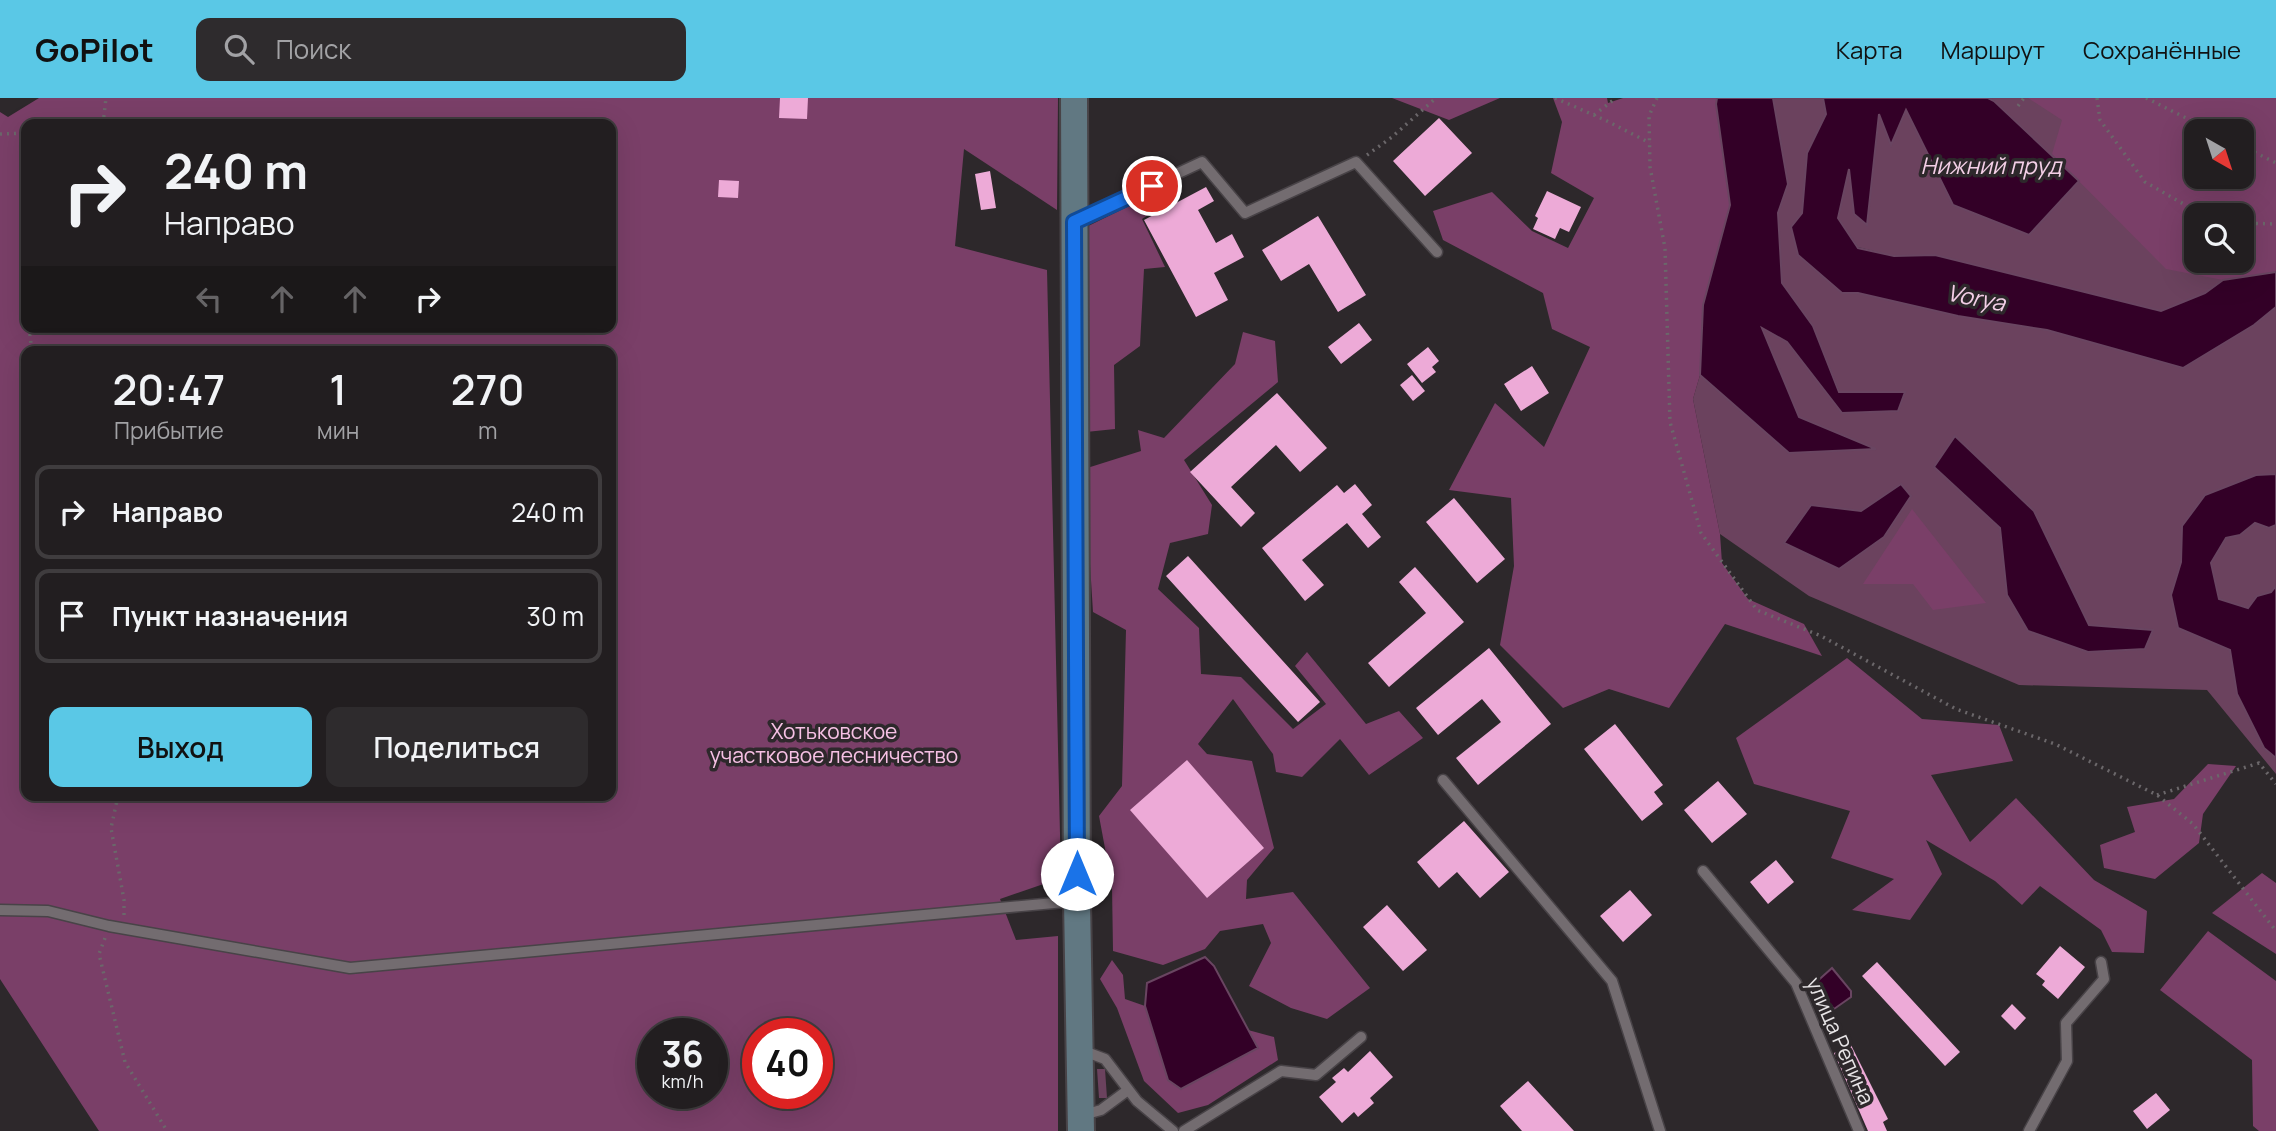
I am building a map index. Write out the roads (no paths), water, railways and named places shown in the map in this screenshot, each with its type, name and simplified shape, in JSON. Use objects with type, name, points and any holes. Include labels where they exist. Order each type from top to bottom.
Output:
[{"type":"street","points":[[1074,98],[1077,901],[1081,1123]]},
{"type":"lane","points":[[1074,222],[1202,162],[1245,213],[1356,162],[1437,251]]},
{"type":"lane","points":[[1443,780],[1612,981],[1660,1131]]},
{"type":"lane","name":"улица Репина","points":[[1703,871],[1796,983],[1859,1131]]},
{"type":"lane","points":[[0,910],[48,911],[124,929],[350,968],[1077,901]]},
{"type":"lane","points":[[2029,1131],[2067,1060],[2066,1023],[2104,979],[2101,962]]},
{"type":"lane","points":[[1184,1131],[1281,1071],[1316,1075],[1361,1037]]},
{"type":"lane","points":[[1081,1050],[1105,1059],[1137,1101],[1173,1131]]},
{"type":"lane","points":[[1081,1123],[1128,1090]]},
{"type":"water","points":[[1717,98],[1773,98],[1788,184],[1778,213],[1782,283],[1813,326],[1839,392],[1905,392],[1898,411],[1842,413],[1787,342],[1762,328],[1799,417],[1876,449],[1789,453],[1700,375],[1703,305],[1730,205]]},
{"type":"water","name":"Нижний пруд","points":[[1823,98],[1988,98],[2079,181],[2029,235],[1953,205],[1906,110],[1891,145],[1879,114],[1867,225],[1854,214],[1849,169],[1838,218],[1858,248],[1894,256],[1935,255],[2161,311],[2205,293],[2223,280],[2276,272],[2276,307],[2254,325],[2183,368],[2047,330],[1958,316],[1858,293],[1842,293],[1798,255],[1791,227],[1802,213],[1807,153],[1826,114]]},
{"type":"water","points":[[1955,436],[2034,511],[2089,625],[2153,630],[2145,649],[2088,652],[2028,631],[2007,595],[2000,528],[1934,467]]},
{"type":"water","points":[[2276,474],[2276,525],[2269,528],[2255,523],[2240,535],[2226,538],[2211,563],[2219,599],[2248,608],[2257,596],[2271,592],[2276,586],[2276,758],[2264,748],[2237,694],[2230,650],[2178,628],[2171,595],[2181,562],[2182,526],[2205,495],[2256,475]]},
{"type":"water","points":[[1901,484],[1911,496],[1884,537],[1839,569],[1784,543],[1811,505],[1861,511]]},
{"type":"water","points":[[1205,957],[1214,966],[1258,1048],[1181,1089],[1168,1080],[1145,1006],[1147,983]]},
{"type":"water","points":[[1832,968],[1851,991],[1851,997],[1834,1009],[1814,984]]},
{"type":"water label","name":"Vorya","points":[[1976,298]]},
{"type":"park label","name":"Хотьковское участковое лесничество","points":[[834,744]]}]
